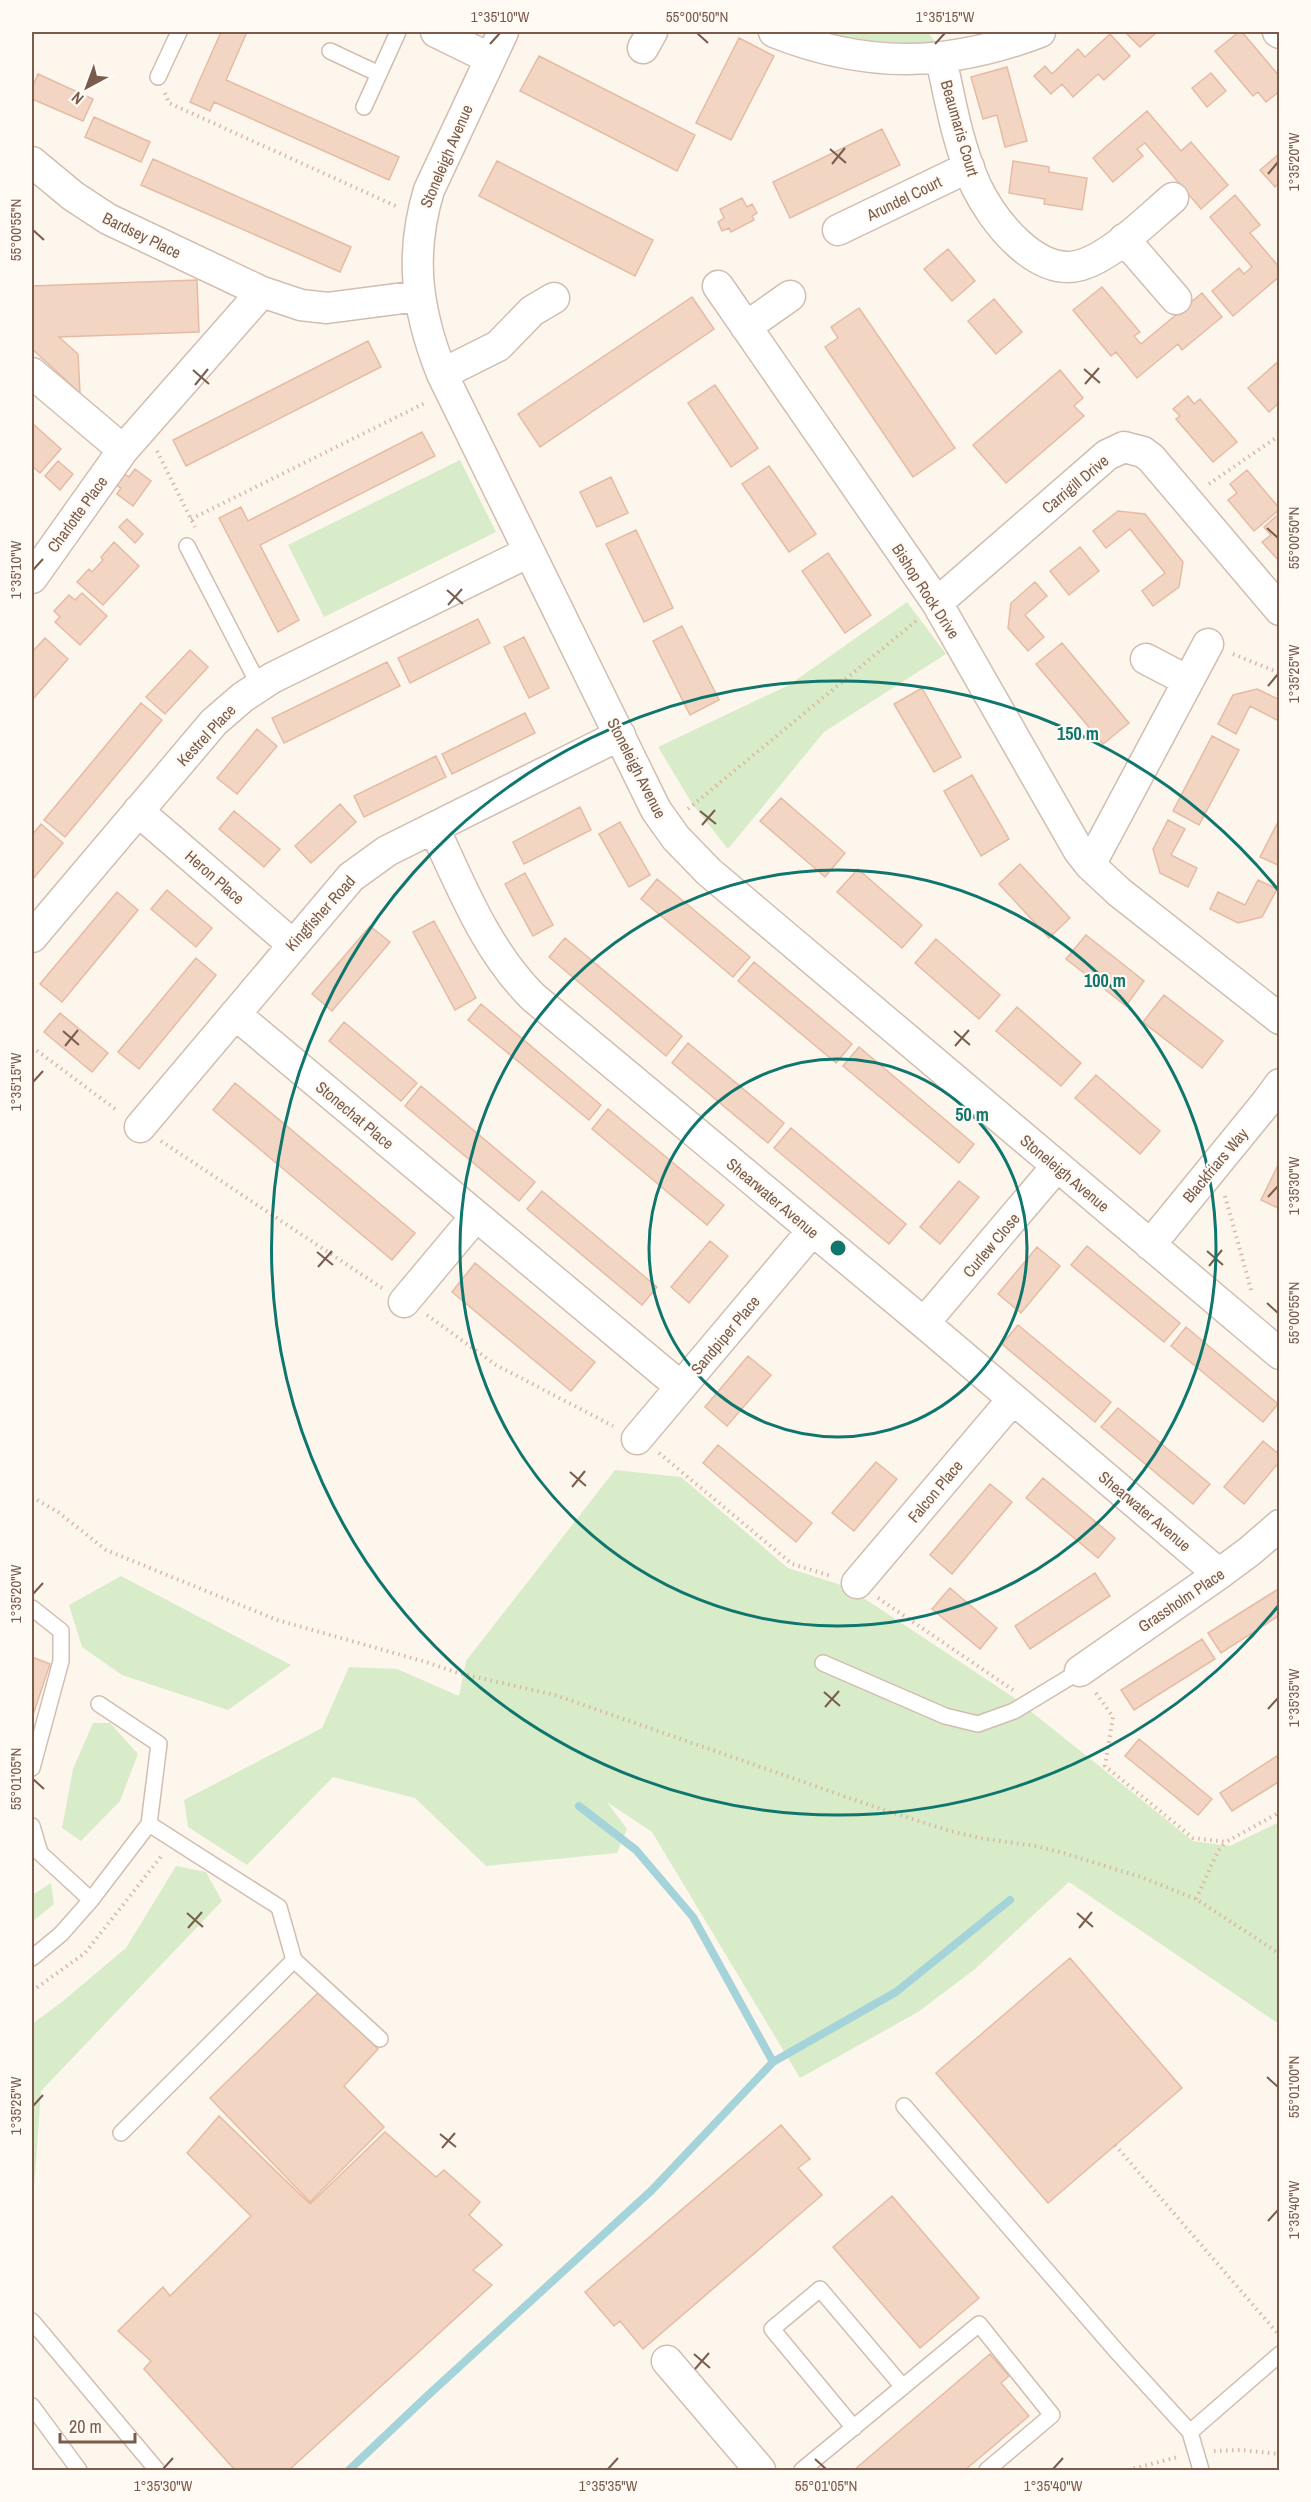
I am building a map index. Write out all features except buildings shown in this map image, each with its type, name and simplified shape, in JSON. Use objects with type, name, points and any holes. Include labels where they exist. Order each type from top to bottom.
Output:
[{"type":"street","points":[[436,32],[489,58]]},
{"type":"street","name":"Stoneleigh Avenue","points":[[503,32],[440,165],[421,217],[418,241],[419,296],[428,334],[442,374],[646,792],[666,825],[691,855],[709,872],[1280,1354]]},
{"type":"street","points":[[774,32],[818,47],[892,60],[941,58],[1004,45],[1040,32]]},
{"type":"street","name":"Beaumaris Court","points":[[941,58],[955,118],[979,191],[991,211],[1020,246],[1031,255],[1057,267],[1070,268],[1084,265],[1124,239],[1173,198]]},
{"type":"street","name":"Bardsey Place","points":[[32,162],[73,196],[108,219],[262,292],[301,305],[327,308],[419,296]]},
{"type":"street","name":"Arundel Court","points":[[838,230],[969,166]]},
{"type":"street","points":[[1124,239],[1176,299]]},
{"type":"street","name":"Bishop Rock Drive","points":[[718,286],[936,603],[1070,836],[1090,865],[1119,892],[1280,1019]]},
{"type":"street","points":[[32,373],[123,450],[262,292]]},
{"type":"street","points":[[746,327],[789,296]]},
{"type":"street","points":[[442,374],[498,346],[532,311],[554,298]]},
{"type":"street","name":"Carrigill Drive","points":[[936,603],[1116,450],[1124,447],[1143,452],[1280,610]]},
{"type":"street","name":"Charlotte Place","points":[[32,578],[123,450]]},
{"type":"street","name":"Kestrel Place","points":[[32,937],[214,722],[259,685],[529,552]]},
{"type":"street","points":[[1090,865],[1208,644]]},
{"type":"street","points":[[1146,659],[1188,681]]},
{"type":"street","name":"Kingfisher Road","points":[[140,1127],[292,944],[351,877],[387,851],[620,735]]},
{"type":"street","name":"Heron Place","points":[[138,810],[292,944]]},
{"type":"street","name":"Shearwater Avenue","points":[[434,828],[479,924],[493,949],[521,985],[1219,1574]]},
{"type":"street","name":"Stonechat Place","points":[[235,1014],[681,1387]]},
{"type":"street","name":"Blackfriars Way","points":[[1150,1245],[1280,1084]]},
{"type":"street","name":"Curlew Close","points":[[924,1323],[1058,1166]]},
{"type":"street","points":[[404,1302],[476,1216]]},
{"type":"street","name":"Sandpiper Place","points":[[637,1439],[812,1231]]},
{"type":"street","name":"Falcon Place","points":[[857,1583],[1013,1399]]},
{"type":"street","name":"Grassholm Place","points":[[1080,1671],[1219,1574],[1280,1525]]},
{"type":"street","points":[[667,2361],[760,2470]]},
{"type":"lane","points":[[158,77],[179,32]]},
{"type":"lane","points":[[364,107],[398,32]]},
{"type":"lane","points":[[330,51],[379,74]]},
{"type":"lane","points":[[187,546],[259,685]]},
{"type":"lane","points":[[32,1608],[61,1631],[61,1661],[32,1768]]},
{"type":"lane","points":[[823,1663],[945,1716],[978,1724],[1014,1711],[1080,1671]]},
{"type":"lane","points":[[32,1958],[62,1934],[149,1824],[159,1744],[99,1704]]},
{"type":"lane","points":[[149,1824],[279,1907],[294,1960],[380,2039]]},
{"type":"lane","points":[[32,1826],[40,1853],[91,1900]]},
{"type":"lane","points":[[121,2133],[294,1960]]},
{"type":"lane","points":[[904,2106],[1112,2346],[1190,2432],[1201,2470]]},
{"type":"lane","points":[[854,2428],[772,2329],[820,2289],[903,2387]]},
{"type":"lane","points":[[32,2321],[157,2470]]},
{"type":"lane","points":[[802,2470],[979,2324],[1052,2415],[987,2470]]},
{"type":"lane","points":[[1190,2432],[1280,2354]]},
{"type":"lane","points":[[32,2406],[79,2470]]},
{"type":"path","points":[[158,77],[169,103],[421,217]]},
{"type":"path","points":[[144,425],[191,519],[432,400],[442,374]]},
{"type":"path","points":[[1187,500],[1240,460],[1280,435]]},
{"type":"path","points":[[666,825],[936,603]]},
{"type":"path","points":[[1208,644],[1280,673]]},
{"type":"path","points":[[32,1047],[140,1127],[404,1302],[440,1323],[496,1365],[637,1439],[662,1455],[792,1564],[857,1583],[1013,1690],[1024,1687]]},
{"type":"path","points":[[1216,1163],[1248,1284],[1256,1303]]},
{"type":"path","points":[[32,1497],[58,1512],[106,1550],[277,1620],[458,1673],[555,1695],[874,1808],[980,1839],[1035,1846],[1060,1852],[1141,1877],[1196,1899],[1280,1954]]},
{"type":"path","points":[[1080,1671],[1113,1717],[1105,1766],[1193,1838],[1226,1842]]},
{"type":"path","points":[[1196,1899],[1218,1851],[1226,1842],[1280,1812]]},
{"type":"path","points":[[32,1991],[85,1953],[173,1839]]},
{"type":"path","points":[[1115,2145],[1280,2335]]},
{"type":"green space","points":[[819,32],[927,32],[939,46],[856,43]]},
{"type":"green space","points":[[460,460],[496,532],[324,617],[288,545]]},
{"type":"green space","points":[[907,602],[946,654],[824,732],[728,849],[693,805],[658,747],[789,685]]},
{"type":"green space","points":[[615,1470],[681,1477],[788,1568],[847,1587],[1013,1697],[1193,1841],[1230,1846],[1279,1822],[1279,2024],[1069,1882],[975,1969],[918,2012],[800,2078],[652,1832],[607,1802],[627,1829],[617,1853],[486,1866],[415,1798],[333,1777],[247,1865],[188,1827],[184,1800],[322,1728],[349,1667],[397,1669],[459,1696],[466,1661]]},
{"type":"green space","points":[[121,1576],[291,1665],[228,1710],[122,1675],[82,1647],[69,1605]]},
{"type":"green space","points":[[93,1723],[110,1723],[138,1754],[120,1801],[81,1841],[62,1828],[73,1769]]},
{"type":"green space","points":[[176,1866],[206,1872],[222,1901],[41,2091],[32,2216],[32,2024],[126,1948]]},
{"type":"green space","points":[[51,1883],[54,1904],[32,1922],[32,1895]]},
{"type":"waterway","points":[[579,1806],[636,1850],[693,1917],[773,2062]]},
{"type":"waterway","points":[[349,2470],[652,2190],[773,2062],[896,1992],[1010,1900]]}]
